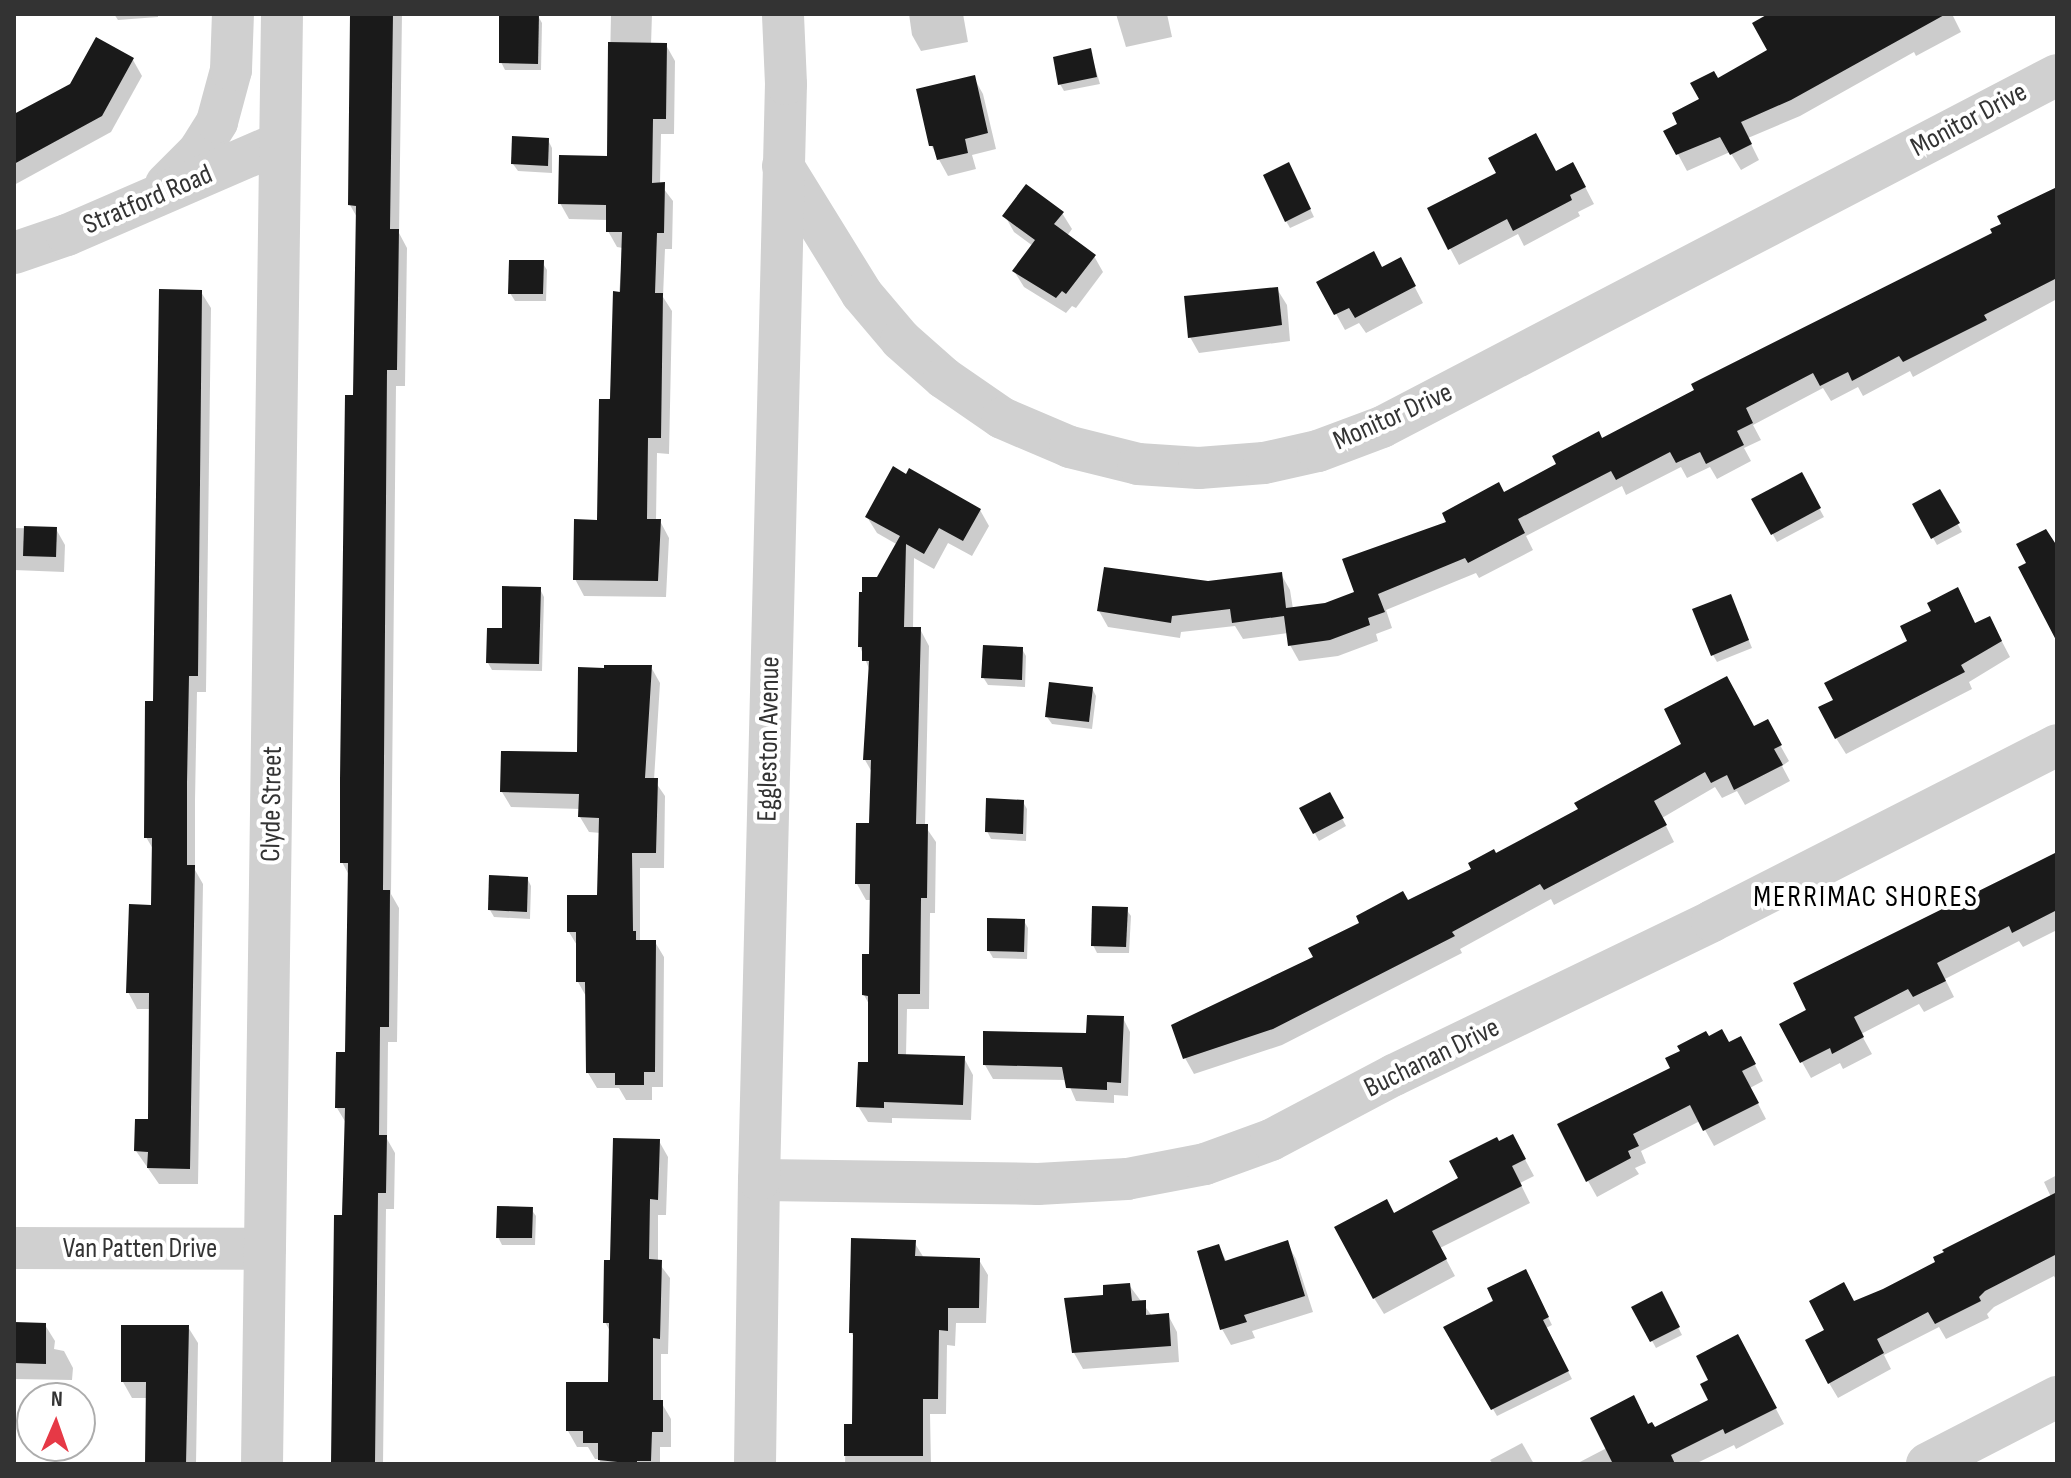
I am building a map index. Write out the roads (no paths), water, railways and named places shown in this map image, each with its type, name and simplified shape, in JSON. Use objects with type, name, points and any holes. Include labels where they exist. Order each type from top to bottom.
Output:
[{"type":"street","points":[[155,196],[199,151],[217,122],[231,70],[233,14]]},
{"type":"street","name":"Clyde Street","points":[[262,1464],[282,14]]},
{"type":"street","name":"Eggleston Avenue","points":[[755,1464],[783,166],[783,14]]},
{"type":"street","name":"Monitor Drive","points":[[783,166],[862,294],[901,340],[944,378],[1002,418],[1070,447],[1138,464],[1199,468],[1264,463],[1318,451],[1382,427],[2057,75]]},
{"type":"street","name":"Stratford Road","points":[[14,253],[280,143]]},
{"type":"street","name":"Buchanan Drive","points":[[759,1180],[1038,1184],[1127,1179],[1205,1164],[1271,1140],[1394,1075],[1712,921],[2057,745]]},
{"type":"street","name":"Van Patten Drive","points":[[14,1248],[265,1249]]},
{"type":"street","points":[[1927,1464],[2057,1397]]},
{"type":"district","name":"MERRIMAC SHORES","points":[[1866,897]]}]
